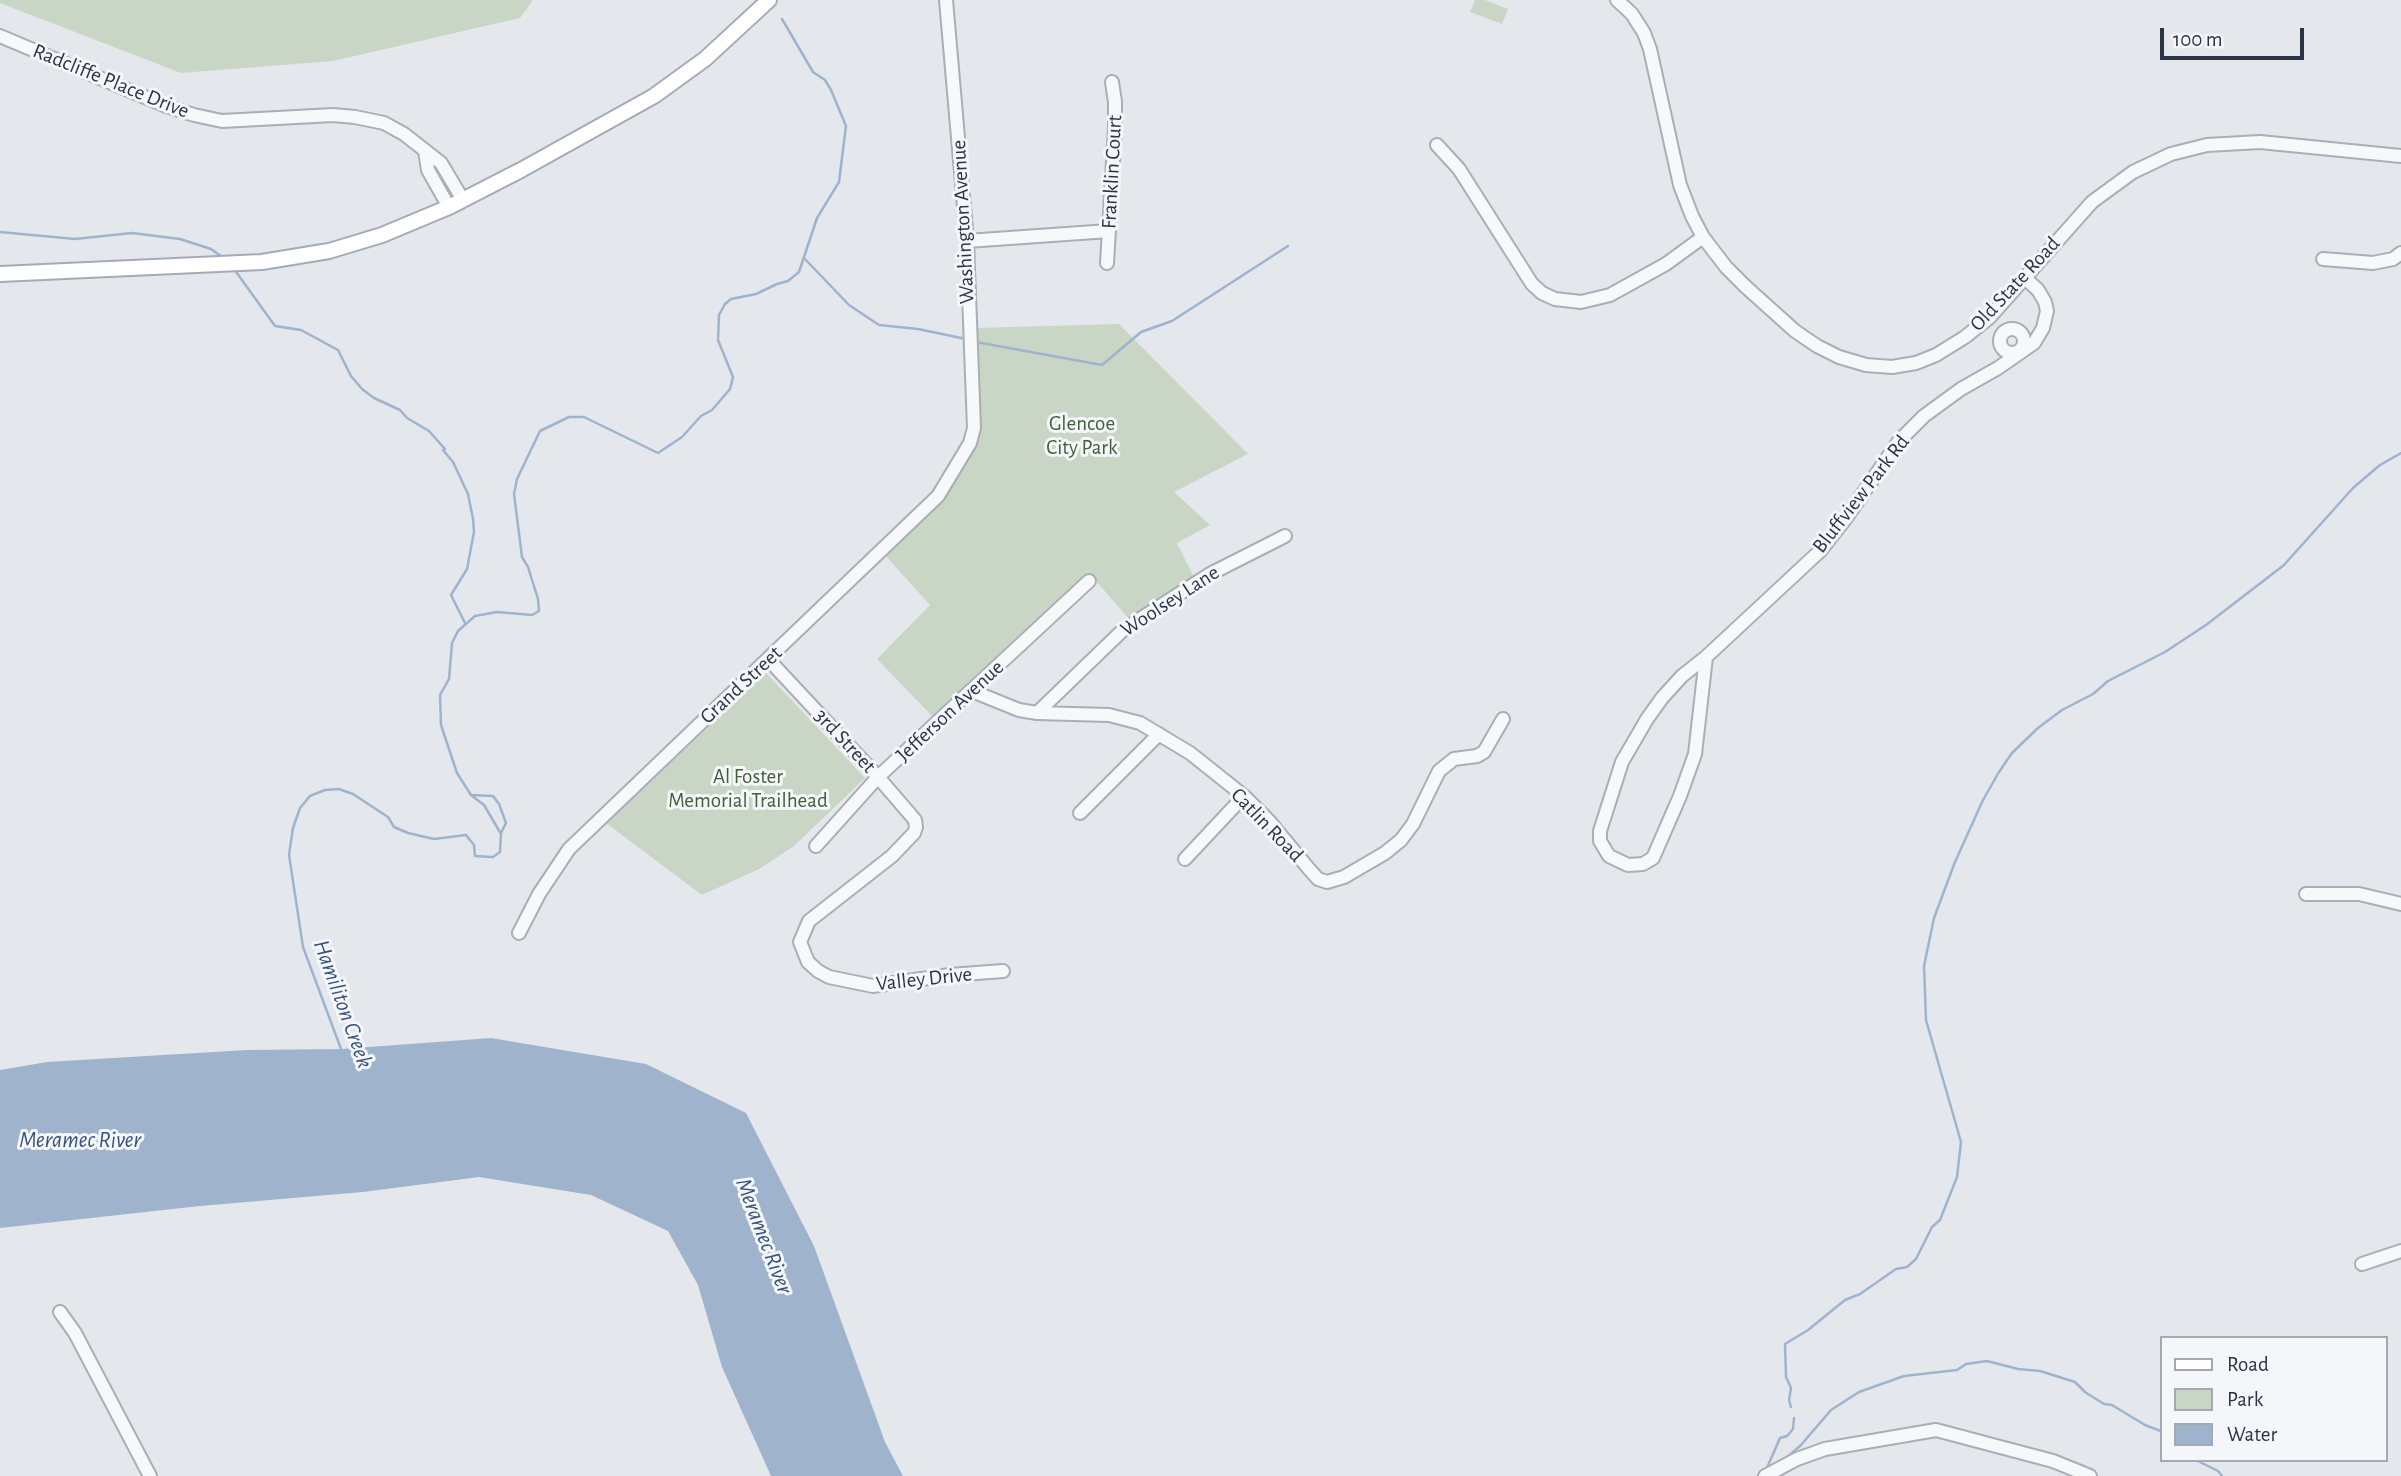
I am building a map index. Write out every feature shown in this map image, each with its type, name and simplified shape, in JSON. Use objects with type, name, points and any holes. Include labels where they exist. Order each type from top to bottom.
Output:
[{"type":"main road","points":[[0,274],[230,264],[298,258],[382,235],[463,200],[654,96],[705,60],[769,0]]},
{"type":"street","name":"Washington Avenue","points":[[946,0],[967,241],[974,428],[970,443]]},
{"type":"street","name":"Old State Road","points":[[1617,0],[1632,14],[1650,49],[1681,185],[1703,237],[1736,277],[1795,331],[1839,357],[1882,367],[1916,363],[1955,344],[2029,282],[2073,222],[2101,195],[2133,172],[2180,151],[2207,145],[2260,142],[2401,156]]},
{"type":"street","name":"Radcliffe Place Drive","points":[[0,36],[166,106],[194,115],[222,121],[333,115],[384,123],[404,134],[441,163],[463,200]]},
{"type":"street","name":"Franklin Court","points":[[1107,263],[1115,127],[1112,82]]},
{"type":"street","points":[[1437,145],[1459,169],[1532,284],[1555,299],[1581,302],[1610,295],[1665,264],[1703,237]]},
{"type":"street","points":[[425,151],[428,170],[449,207]]},
{"type":"street","points":[[967,241],[1109,231]]},
{"type":"street","points":[[2323,259],[2373,264],[2393,259],[2401,253]]},
{"type":"street","points":[[1992,370],[2000,357],[2001,338],[2006,331],[2030,330],[2039,318],[2040,309],[2029,282]]},
{"type":"street","name":"Bluffview Park Rd","points":[[1706,657],[1695,754],[1665,834],[1653,858],[1643,864],[1628,865],[1609,856],[1600,841],[1600,831],[1622,762],[1647,719],[1677,681],[1820,551],[1899,442],[1924,416],[2017,355],[2039,336],[2047,311],[2045,302],[2029,282]]},
{"type":"street","points":[[2000,344],[2006,352],[2018,352],[2024,339],[2017,331]]},
{"type":"street","name":"Grand Street","points":[[519,933],[539,894],[569,849],[938,496],[970,443]]},
{"type":"street","name":"Woolsey Lane","points":[[1037,713],[1122,630],[1210,574],[1285,537]]},
{"type":"street","name":"Jefferson Avenue","points":[[816,846],[878,777],[1089,581]]},
{"type":"street","name":"3rd Street","points":[[768,659],[878,777],[915,820],[916,827],[914,833],[892,856],[809,921],[800,942],[808,962]]},
{"type":"street","points":[[1677,681],[1702,691]]},
{"type":"street","name":"Catlin Road","points":[[972,691],[1019,710],[1109,715],[1140,723],[1189,753],[1244,796],[1270,822],[1318,879],[1333,881],[1385,853],[1401,840],[1413,824],[1439,771],[1454,759],[1477,756],[1483,752],[1503,719]]},
{"type":"street","points":[[1080,813],[1159,734]]},
{"type":"street","points":[[1185,859],[1244,796]]},
{"type":"street","points":[[2306,894],[2360,894],[2401,904]]},
{"type":"street","name":"Valley Drive","points":[[808,962],[829,976],[873,986],[950,975],[1003,971]]},
{"type":"street","points":[[2362,1264],[2401,1251]]},
{"type":"street","points":[[60,1312],[75,1333],[150,1476]]},
{"type":"street","points":[[1765,1476],[1797,1458],[1825,1449],[1936,1430],[2053,1461],[2090,1476]]},
{"type":"green space","points":[[0,0],[533,0],[520,18],[333,61],[181,73],[0,3]]},
{"type":"green space","points":[[1475,0],[1485,0],[1508,9],[1502,24],[1470,12]]},
{"type":"green space","name":"Glencoe City Park","points":[[1119,324],[1248,454],[1174,492],[1210,525],[1177,543],[1195,579],[1130,620],[1089,573],[935,719],[877,659],[930,605],[885,555],[951,485],[967,461],[976,436],[976,328]]},
{"type":"green space","name":"Al Foster Memorial Trailhead","points":[[766,673],[865,778],[794,846],[759,869],[702,895],[606,823]]},
{"type":"water","name":"Meramec River","points":[[491,1038],[646,1064],[746,1113],[814,1246],[885,1442],[903,1476],[771,1476],[722,1367],[698,1285],[668,1231],[591,1195],[479,1177],[363,1192],[200,1206],[0,1228],[0,1070],[47,1062],[247,1050],[342,1049]]},
{"type":"waterway","name":"Hamiliton Creek","points":[[341,1049],[303,947],[289,855],[293,828],[300,808],[310,796],[325,790],[339,789],[353,794],[388,817],[394,827],[408,833],[434,839],[466,835],[474,845],[475,856],[493,857],[500,852],[501,834],[484,805],[471,795],[457,773],[441,725],[440,695],[449,679],[452,643],[458,631],[475,616],[497,612],[532,615],[539,611],[528,567],[522,557],[514,494],[517,479],[540,431],[569,417],[584,417],[658,453],[682,437],[701,416],[712,410],[730,389],[733,377],[718,340],[719,315],[725,304],[731,299],[756,294],[788,281],[799,272],[817,218],[839,182],[846,126],[831,90],[825,80],[813,72],[782,19]]},
{"type":"waterway","points":[[0,232],[75,239],[132,233],[180,239],[211,249],[225,259]]},
{"type":"waterway","points":[[976,342],[1102,365],[1141,332],[1172,321],[1288,246]]},
{"type":"waterway","points":[[804,258],[849,305],[879,325],[918,329],[966,339]]},
{"type":"waterway","points":[[234,269],[275,326],[301,330],[338,350],[351,376],[362,389],[400,410],[407,418],[429,431],[445,449],[443,450],[453,462],[468,494],[473,519],[474,532],[467,569],[451,595],[465,623]]},
{"type":"waterway","points":[[1791,1407],[1791,1388],[1786,1377],[1785,1344],[1808,1330],[1845,1300],[1860,1294],[1896,1269],[1907,1267],[1916,1259],[1932,1227],[1940,1220],[1957,1177],[1961,1142],[1926,1020],[1924,966],[1934,918],[1955,862],[1999,772],[2012,753],[2062,710],[2093,694],[2108,681],[2165,652],[2206,625],[2284,565],[2353,488],[2380,465],[2401,453]]},
{"type":"waterway","points":[[471,795],[493,796],[506,823],[501,833]]},
{"type":"waterway","points":[[1784,1460],[1801,1445],[1831,1410],[1859,1392],[1904,1376],[1957,1370],[1966,1364],[1987,1361],[2018,1369],[2040,1371],[2075,1382],[2104,1404],[2112,1405],[2145,1425],[2160,1431]]},
{"type":"waterway","points":[[1766,1470],[1780,1438],[1787,1436],[1793,1429],[1794,1418]]},
{"type":"waterway","points":[[2200,1462],[2222,1476]]}]
